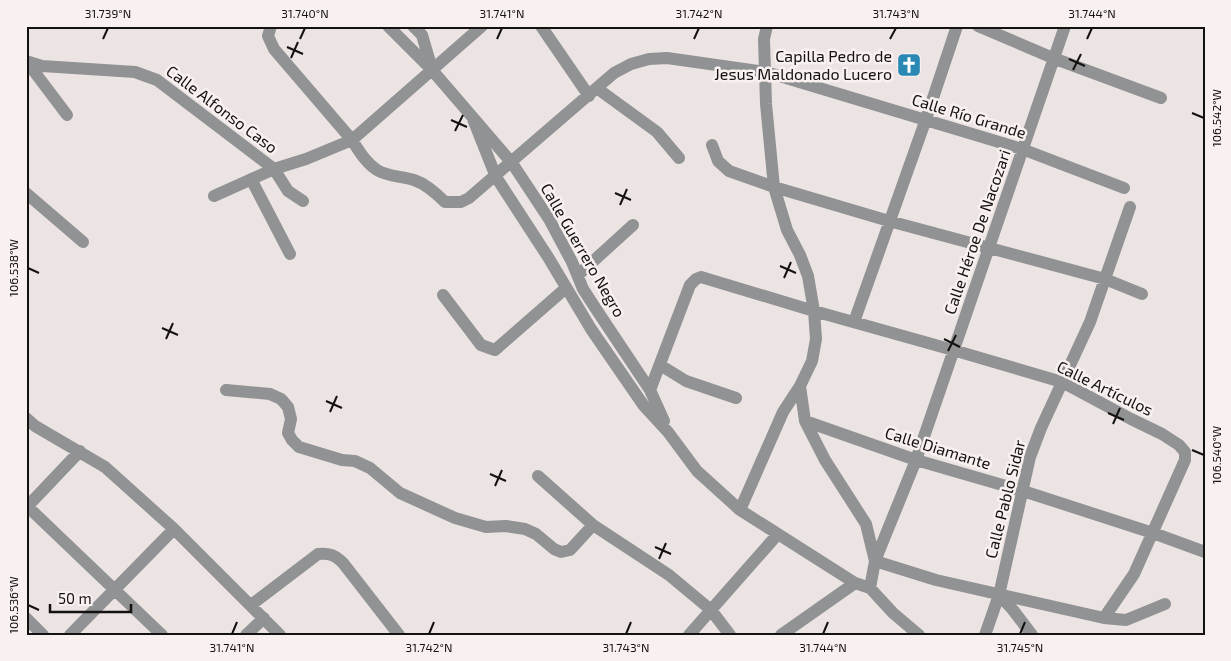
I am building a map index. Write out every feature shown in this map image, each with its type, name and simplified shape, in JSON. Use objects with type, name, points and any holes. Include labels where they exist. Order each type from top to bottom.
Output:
[{"type":"street","name":"Calle Río Grande","points":[[271,26],[268,36],[274,49],[352,140],[360,154],[378,171],[414,180],[433,190],[445,202],[461,202],[469,198],[496,177],[614,74],[631,64],[649,59],[675,59],[766,72],[1022,149],[1124,188]]},
{"type":"street","name":"Calle Guerrero Negro","points":[[388,26],[432,70],[512,163],[549,219],[596,309],[650,390],[668,432]]},
{"type":"street","points":[[413,26],[422,35],[432,70]]},
{"type":"street","name":"Calle Alfonso Caso","points":[[27,61],[42,66],[136,72],[157,80],[274,168],[306,159],[352,140],[482,26]]},
{"type":"street","points":[[541,26],[593,92],[657,132],[679,158]]},
{"type":"street","points":[[740,510],[783,412],[800,386],[812,360],[816,339],[814,311],[808,276],[787,230],[774,187],[767,113],[764,39],[760,26]]},
{"type":"street","points":[[764,39],[767,26]]},
{"type":"street","points":[[854,322],[957,26]]},
{"type":"street","points":[[978,26],[1053,58],[1161,98]]},
{"type":"street","name":"Calle Héroe De Nacozari","points":[[870,588],[875,561],[916,460],[1065,26]]},
{"type":"street","points":[[27,61],[67,115]]},
{"type":"street","name":"Calle Guerrero Negro","points":[[473,119],[496,177],[616,367],[644,406],[668,432],[697,471],[740,510],[855,583],[870,588],[893,613],[919,635]]},
{"type":"street","points":[[712,145],[718,161],[729,171],[774,187],[890,221],[1105,279],[1142,294]]},
{"type":"street","points":[[214,196],[274,168],[288,191],[303,201]]},
{"type":"street","points":[[251,179],[290,254]]},
{"type":"street","points":[[26,193],[83,242]]},
{"type":"street","name":"Calle Pablo Sidar","points":[[985,635],[998,595],[1030,457],[1090,322],[1130,207]]},
{"type":"street","points":[[578,275],[633,225]]},
{"type":"street","name":"Calle Artículos","points":[[660,365],[690,285],[701,277],[1062,382],[1131,420],[1162,434],[1179,445],[1185,452],[1185,460],[1134,574],[1104,618]]},
{"type":"street","points":[[443,295],[481,345],[495,350],[566,288]]},
{"type":"street","points":[[650,390],[660,365],[686,381],[736,398]]},
{"type":"street","points":[[800,386],[805,422],[825,460],[866,524],[875,561],[936,580],[1104,618],[1126,620],[1165,604]]},
{"type":"street","points":[[226,390],[270,394],[281,399],[288,407],[291,419],[288,432],[292,440],[299,447],[342,460],[355,461],[370,468],[400,493],[456,518],[486,527],[516,527],[525,529],[536,534],[554,550],[561,552],[570,550],[593,525]]},
{"type":"street","points":[[26,418],[35,426],[105,467],[174,528],[280,635]]},
{"type":"street","name":"Calle Diamante","points":[[805,422],[916,460],[1023,491],[1153,533],[1205,552]]},
{"type":"street","points":[[80,451],[27,508],[162,635]]},
{"type":"street","points":[[538,476],[593,525],[669,575],[711,610],[730,635]]},
{"type":"street","points":[[70,635],[174,528]]},
{"type":"street","points":[[689,635],[777,535]]},
{"type":"street","points":[[251,605],[318,554],[328,553],[335,555],[343,563],[399,635]]},
{"type":"street","points":[[781,635],[855,583]]},
{"type":"street","points":[[998,595],[1013,610],[1032,635]]},
{"type":"street","points":[[26,618],[43,635]]},
{"type":"street","points":[[246,635],[264,618]]},
{"type":"place","name":"Capilla Pedro de Jesus Maldonado Lucero","points":[[909,65]]}]
